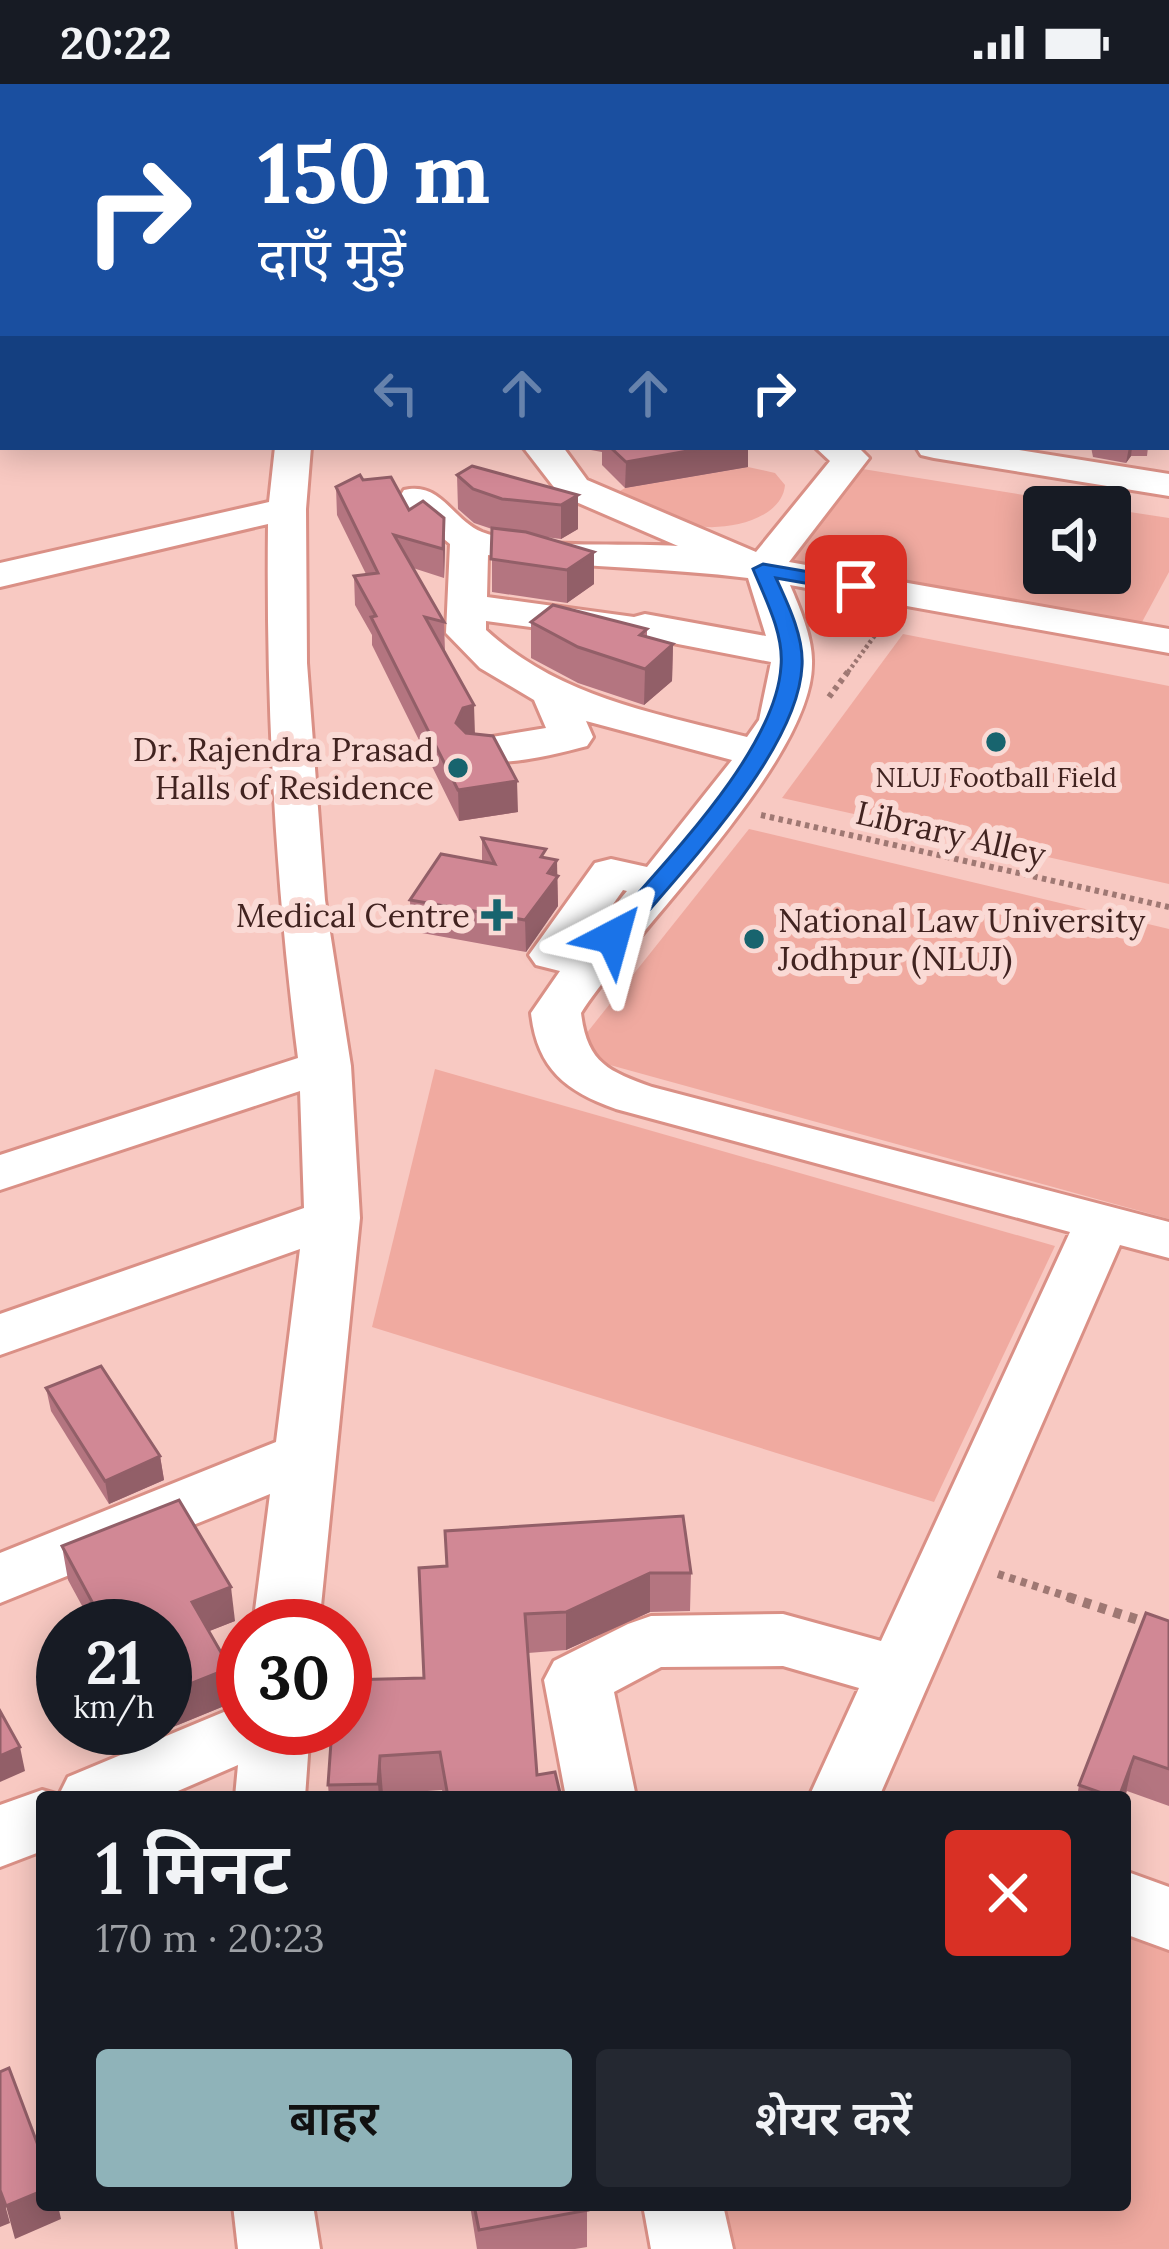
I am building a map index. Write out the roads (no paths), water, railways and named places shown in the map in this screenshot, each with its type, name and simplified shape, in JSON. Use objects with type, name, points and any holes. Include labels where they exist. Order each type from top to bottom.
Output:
[{"type":"street","points":[[289,1599],[332,1218],[325,1066],[302,900],[287,663],[287,508],[293,450]]},
{"type":"street","points":[[545,450],[556,459],[573,488],[763,569],[782,614],[792,664],[780,720],[722,806],[657,883],[609,876],[553,955],[591,964],[556,1012],[560,1048],[598,1085],[1169,1240]]},
{"type":"street","points":[[953,450],[1169,484]]},
{"type":"street","points":[[763,569],[857,451]]},
{"type":"street","points":[[417,498],[470,542],[557,554],[674,557],[763,569],[1169,641]]},
{"type":"street","points":[[0,575],[287,508]]},
{"type":"street","points":[[470,542],[466,633],[490,661],[552,694],[757,753]]},
{"type":"street","points":[[467,606],[636,629],[645,626],[790,653]]},
{"type":"street","points":[[483,750],[572,737],[552,694]]},
{"type":"street","points":[[0,1173],[325,1066]]},
{"type":"street","points":[[0,1335],[332,1218]]},
{"type":"street","points":[[850,1791],[1102,1221]]},
{"type":"street","points":[[0,1579],[305,1455]]},
{"type":"street","points":[[600,1791],[578,1680],[651,1642],[783,1640],[900,1673]]},
{"type":"street","points":[[107,1791],[216,1744]]},
{"type":"street","points":[[271,1791],[274,1755]]},
{"type":"street","points":[[0,1837],[36,1822]]},
{"type":"street","points":[[1131,1904],[1169,1918]]},
{"type":"street","points":[[274,2211],[279,2249]]},
{"type":"street","points":[[684,2211],[692,2249]]},
{"type":"place","name":"NLUJ Football Field","points":[[996,742]]},
{"type":"place","name":"Dr. Rajendra Prasad Halls of Residence","points":[[458,768]]},
{"type":"place","name":"Medical Centre","points":[[497,915]]},
{"type":"place","name":"National Law University Jodhpur (NLUJ)","points":[[754,939]]}]
